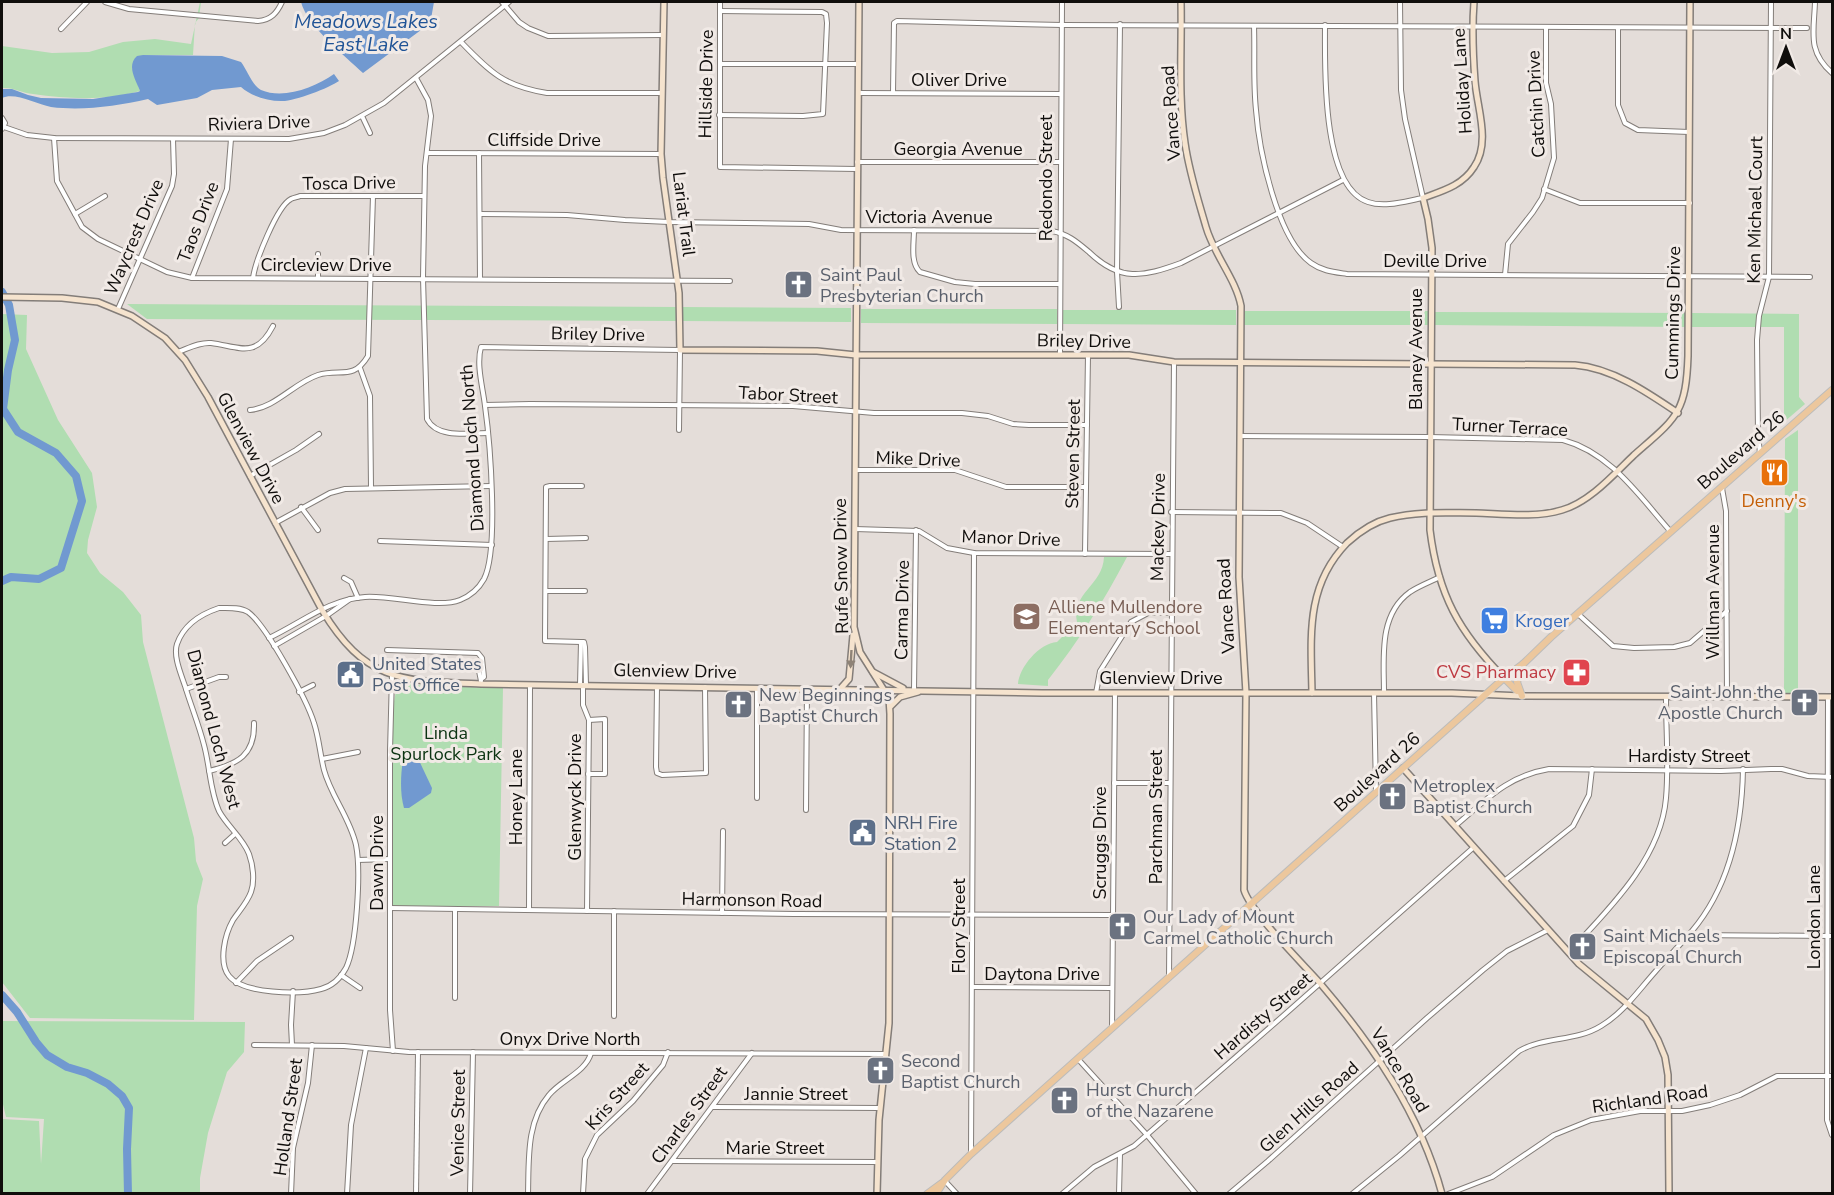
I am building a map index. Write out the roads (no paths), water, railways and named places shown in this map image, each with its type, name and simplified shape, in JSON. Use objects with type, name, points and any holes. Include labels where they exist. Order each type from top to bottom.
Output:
[{"type":"main road","name":"Boulevard 26","points":[[927,1194],[1504,678],[1523,664],[1833,390]]},
{"type":"main road","points":[[1522,696],[1517,685],[1523,664]]},
{"type":"main road","points":[[1504,678],[1522,696]]},
{"type":"main road","name":"Boulevard 26","points":[[936,1194],[945,1180]]},
{"type":"street","points":[[61,29],[87,2]]},
{"type":"street","points":[[105,2],[129,9],[258,21],[271,17],[277,12],[282,2]]},
{"type":"street","name":"Lariat Trail","points":[[664,2],[661,154],[680,293],[679,430]]},
{"type":"street","name":"Hillside Drive","points":[[720,2],[722,64],[719,115],[720,167]]},
{"type":"street","name":"Rufe Snow Drive","points":[[858,2],[854,627],[860,652],[885,689],[890,708],[889,1023],[880,1108],[878,1194]]},
{"type":"street","name":"Redondo Street","points":[[1060,355],[1062,2]]},
{"type":"street","name":"Vance Road","points":[[1181,2],[1185,143],[1196,193],[1213,247],[1239,299],[1239,604],[1245,693],[1245,894],[1362,1034],[1380,1060],[1420,1137],[1442,1194]]},
{"type":"street","name":"Blaney Avenue","points":[[1400,2],[1401,90],[1405,119],[1430,234],[1430,513],[1433,551],[1455,618],[1480,653],[1504,678]]},
{"type":"street","name":"Holiday Lane","points":[[1423,198],[1454,186],[1462,180],[1475,166],[1481,149],[1482,136],[1475,83],[1474,2]]},
{"type":"street","name":"Cummings Drive","points":[[1312,693],[1314,602],[1328,567],[1359,531],[1388,518],[1430,513],[1564,510],[1580,502],[1617,471],[1678,413],[1687,378],[1690,2]]},
{"type":"street","name":"Ken Michael Court","points":[[1760,454],[1757,340],[1759,316],[1770,276],[1771,2]]},
{"type":"street","points":[[1815,2],[1815,52],[1822,64],[1833,73]]},
{"type":"street","points":[[506,3],[519,22],[548,36],[663,34]]},
{"type":"street","name":"Riviera Drive","points":[[2,118],[5,123],[3,128],[27,135],[54,138],[231,140],[304,138],[324,133],[384,103],[506,3]]},
{"type":"street","points":[[719,115],[803,116],[823,114],[826,64],[826,15],[822,12],[720,11]]},
{"type":"street","points":[[893,93],[894,23],[897,21],[1062,26],[1120,24],[1807,28]]},
{"type":"street","points":[[1119,307],[1117,272],[1120,24]]},
{"type":"street","points":[[1325,25],[1327,108],[1343,180],[1358,197],[1374,204],[1423,198]]},
{"type":"street","name":"Deville Drive","points":[[1254,26],[1257,123],[1268,177],[1279,213],[1299,250],[1305,258],[1318,267],[1347,274],[1810,277]]},
{"type":"street","name":"Catchin Drive","points":[[1505,275],[1508,244],[1533,212],[1544,189],[1554,158],[1551,104],[1546,82],[1546,27]]},
{"type":"street","points":[[1618,28],[1618,105],[1625,123],[1638,130],[1690,132]]},
{"type":"street","points":[[461,42],[497,77],[534,91],[662,93]]},
{"type":"street","points":[[722,64],[858,64]]},
{"type":"street","points":[[416,78],[429,105],[430,129],[424,196],[423,278],[427,421],[438,430],[450,433],[488,433]]},
{"type":"street","name":"Oliver Drive","points":[[857,93],[1060,94]]},
{"type":"street","points":[[362,116],[370,133]]},
{"type":"street","name":"Circleview Drive","points":[[54,138],[57,181],[82,227],[91,235],[167,272],[192,278],[730,280]]},
{"type":"street","name":"Waycrest Drive","points":[[117,309],[172,186],[173,139]]},
{"type":"street","name":"Taos Drive","points":[[192,278],[227,189],[231,140]]},
{"type":"street","name":"Cliffside Drive","points":[[427,153],[661,154]]},
{"type":"street","points":[[479,153],[480,279]]},
{"type":"street","name":"Georgia Avenue","points":[[720,167],[1060,162]]},
{"type":"street","points":[[1060,232],[1070,236],[1101,264],[1117,272],[1139,274],[1159,271],[1181,263],[1343,180]]},
{"type":"street","points":[[1544,189],[1580,203],[1690,203]]},
{"type":"street","points":[[75,214],[105,196]]},
{"type":"street","name":"Tosca Drive","points":[[253,278],[256,260],[278,215],[291,198],[300,196],[424,196]]},
{"type":"street","points":[[250,410],[262,408],[304,381],[319,375],[343,373],[360,368],[369,352],[373,196]]},
{"type":"street","name":"Victoria Avenue","points":[[480,214],[567,215],[669,222],[809,224],[842,230],[1060,232]]},
{"type":"street","points":[[914,230],[914,262],[916,269],[920,272],[975,285],[1060,284]]},
{"type":"street","points":[[318,254],[318,278]]},
{"type":"street","name":"Glenview Drive","points":[[2,297],[87,300],[117,309],[149,326],[178,352],[208,398],[274,523],[340,638],[368,664],[392,675],[420,681],[530,685],[1096,693],[1830,697]]},
{"type":"street","points":[[178,352],[204,344],[227,348],[253,348],[266,339],[273,326]]},
{"type":"street","name":"Briley Drive","points":[[480,350],[481,348],[817,351],[856,355],[1129,355],[1173,362],[1584,366],[1631,384],[1678,413]]},
{"type":"street","name":"Diamond Loch North","points":[[269,638],[342,600],[375,597],[442,602],[459,600],[470,595],[483,582],[492,545],[488,433],[480,350]]},
{"type":"street","name":"Steven Street","points":[[1085,554],[1088,355]]},
{"type":"street","name":"Mackey Drive","points":[[1171,693],[1173,362]]},
{"type":"street","points":[[360,368],[370,396],[371,487]]},
{"type":"street","name":"Tabor Street","points":[[485,405],[793,406],[856,412],[963,413],[988,416],[1013,424],[1087,425]]},
{"type":"street","points":[[249,476],[296,450],[319,434]]},
{"type":"street","name":"Turner Terrace","points":[[1240,436],[1563,440],[1589,449],[1603,458],[1671,532]]},
{"type":"street","name":"Mike Drive","points":[[855,470],[955,470],[1006,487],[1086,486]]},
{"type":"street","points":[[274,523],[335,490],[371,487],[491,486]]},
{"type":"street","points":[[582,486],[546,487],[546,591],[585,591]]},
{"type":"street","name":"Willman Avenue","points":[[1722,487],[1726,511],[1727,697]]},
{"type":"street","points":[[302,507],[318,530]]},
{"type":"street","points":[[1171,512],[1274,512],[1291,516],[1326,534],[1343,547]]},
{"type":"street","name":"Manor Drive","points":[[855,529],[916,530],[947,548],[974,553],[1171,554]]},
{"type":"street","name":"Carma Drive","points":[[911,690],[916,530]]},
{"type":"street","points":[[546,539],[586,538]]},
{"type":"street","points":[[380,541],[492,545]]},
{"type":"street","name":"Flory Street","points":[[971,1154],[974,553]]},
{"type":"street","points":[[1383,693],[1386,628],[1391,615],[1410,592],[1440,577]]},
{"type":"street","points":[[344,578],[351,582],[358,598]]},
{"type":"street","name":"Glenwyck Drive","points":[[546,591],[546,641],[581,642],[583,705],[589,720],[587,911]]},
{"type":"street","name":"Diamond Loch North","points":[[274,646],[326,616],[350,599]]},
{"type":"street","name":"Diamond Loch West","points":[[236,983],[227,973],[224,959],[225,944],[232,922],[250,894],[253,873],[249,853],[219,811],[204,745],[177,655],[177,644],[189,625],[200,615],[219,608],[243,609],[256,619],[274,646],[314,721],[326,775],[353,835],[358,860],[353,938],[350,956],[341,975]]},
{"type":"street","points":[[1577,614],[1612,646],[1674,647],[1690,642],[1727,610]]},
{"type":"street","points":[[1096,693],[1100,671],[1131,622],[1148,613],[1170,613]]},
{"type":"street","points":[[841,689],[849,679],[854,627]]},
{"type":"street","points":[[387,650],[478,653],[482,658],[479,671],[481,682]]},
{"type":"street","points":[[873,672],[911,690]]},
{"type":"street","name":"Dawn Drive","points":[[392,675],[390,1010],[393,1051]]},
{"type":"street","points":[[186,689],[219,677],[226,677]]},
{"type":"street","points":[[299,692],[313,685]]},
{"type":"street","name":"Honey Lane","points":[[529,909],[530,685]]},
{"type":"street","points":[[657,686],[657,773],[662,775],[706,773],[705,687]]},
{"type":"street","points":[[757,798],[758,688]]},
{"type":"street","points":[[806,810],[807,688]]},
{"type":"street","points":[[890,708],[900,697],[926,690]]},
{"type":"street","name":"Scruggs Drive","points":[[1112,1029],[1115,693]]},
{"type":"street","name":"Parchman Street","points":[[1169,978],[1171,693]]},
{"type":"street","points":[[1374,693],[1376,793]]},
{"type":"street","points":[[1569,952],[1626,889],[1644,862],[1665,808],[1666,696]]},
{"type":"street","name":"London Lane","points":[[1830,697],[1827,1120],[1833,1135]]},
{"type":"street","points":[[588,774],[605,774],[605,719],[589,720]]},
{"type":"street","points":[[209,771],[231,764],[247,752],[253,742],[254,723]]},
{"type":"street","points":[[322,759],[358,752]]},
{"type":"street","points":[[1403,768],[1569,952],[1592,975],[1646,1019],[1658,1040],[1666,1066],[1669,1111],[1669,1194]]},
{"type":"street","name":"Hardisty Street","points":[[1454,826],[1504,784],[1524,774],[1549,769],[1782,769],[1808,776],[1830,777]]},
{"type":"street","points":[[1504,881],[1573,826],[1589,795],[1592,769]]},
{"type":"street","points":[[1352,1194],[1519,1051],[1541,1042],[1585,1034],[1601,1026],[1628,1004],[1688,935],[1717,892],[1734,845],[1742,810],[1743,769]]},
{"type":"street","points":[[1114,783],[1170,783]]},
{"type":"street","points":[[722,913],[723,831]]},
{"type":"street","points":[[225,843],[235,834]]},
{"type":"street","name":"Hardisty Street","points":[[1062,1194],[1094,1167],[1120,1154],[1147,1135],[1474,847]]},
{"type":"street","points":[[358,860],[390,859]]},
{"type":"street","name":"Harmonson Road","points":[[390,908],[1113,915]]},
{"type":"street","points":[[455,909],[455,998]]},
{"type":"street","points":[[614,911],[614,1016]]},
{"type":"street","name":"Glen Hills Road","points":[[1229,1194],[1491,964],[1518,945],[1548,930]]},
{"type":"street","points":[[1688,935],[1830,936]]},
{"type":"street","points":[[291,938],[257,960],[236,983],[250,988],[293,991],[321,989],[332,985],[341,975],[360,988]]},
{"type":"street","name":"Daytona Drive","points":[[972,987],[1112,988]]},
{"type":"street","name":"Holland Street","points":[[292,1045],[293,991]]},
{"type":"street","name":"Onyx Drive North","points":[[254,1045],[312,1045],[418,1052],[886,1054]]},
{"type":"street","name":"Holland Street","points":[[291,1194],[293,1148],[308,1083],[312,1045]]},
{"type":"street","points":[[347,1194],[351,1125],[366,1048]]},
{"type":"street","points":[[416,1194],[418,1052]]},
{"type":"street","name":"Venice Street","points":[[470,1194],[473,1052]]},
{"type":"street","name":"Kris Street","points":[[583,1194],[585,1159],[597,1135],[633,1101],[663,1065],[668,1052]]},
{"type":"street","points":[[528,1194],[529,1147],[536,1120],[549,1095],[584,1066],[591,1053]]},
{"type":"street","name":"Charles Street","points":[[647,1194],[752,1053]]},
{"type":"street","points":[[1078,1059],[1147,1135],[1196,1194]]},
{"type":"street","name":"Richland Road","points":[[1448,1194],[1492,1177],[1554,1135],[1578,1124],[1619,1114],[1692,1109],[1721,1102],[1777,1076],[1833,1076]]},
{"type":"street","name":"Jannie Street","points":[[713,1107],[880,1108]]},
{"type":"street","points":[[1119,1194],[1120,1154]]},
{"type":"street","name":"Marie Street","points":[[673,1161],[878,1162]]},
{"type":"street","points":[[945,1180],[957,1194]]},
{"type":"water","name":"Meadows Lakes East Lake","points":[[301,2],[434,2],[431,19],[421,30],[363,73],[319,31]]},
{"type":"water","points":[[137,56],[222,56],[241,62],[255,85],[270,93],[299,91],[334,74],[339,81],[311,94],[287,101],[260,97],[241,87],[212,90],[197,98],[157,105],[148,99],[100,107],[63,108],[51,107],[13,96],[2,98],[2,89],[12,89],[41,98],[93,99],[138,92],[140,91],[132,64]]},
{"type":"water","points":[[405,749],[415,752],[432,788],[431,793],[409,808],[404,808],[401,794]]},
{"type":"waterway","points":[[2,292],[9,305],[15,340],[3,409],[18,432],[56,453],[76,476],[82,501],[61,568],[39,579],[11,577],[2,581]]},
{"type":"waterway","points":[[2,995],[17,1012],[47,1055],[67,1067],[87,1073],[108,1084],[122,1096],[129,1108],[128,1194]]},
{"type":"place","name":"Saint Paul Presbyterian Church","points":[[799,285]]},
{"type":"place","name":"Denny's","points":[[1774,472]]},
{"type":"place","name":"Alliene Mullendore Elementary School","points":[[1027,617]]},
{"type":"place","name":"Kroger","points":[[1494,621]]},
{"type":"place","name":"CVS Pharmacy","points":[[1577,672]]},
{"type":"place","name":"United States Post Office","points":[[351,674]]},
{"type":"place","name":"Saint John the Apostle Church","points":[[1804,702]]},
{"type":"place","name":"New Beginnings Baptist Church","points":[[738,705]]},
{"type":"place","name":"Metroplex Baptist Church","points":[[1392,796]]},
{"type":"place","name":"NRH Fire Station 2","points":[[863,833]]},
{"type":"place","name":"Our Lady of Mount Carmel Catholic Church","points":[[1122,927]]},
{"type":"place","name":"Saint Michaels Episcopal Church","points":[[1582,946]]},
{"type":"place","name":"Second Baptist Church","points":[[880,1071]]},
{"type":"place","name":"Hurst Church of the Nazarene","points":[[1065,1100]]},
{"type":"park label","name":"Linda Spurlock Park","points":[[446,743]]}]
